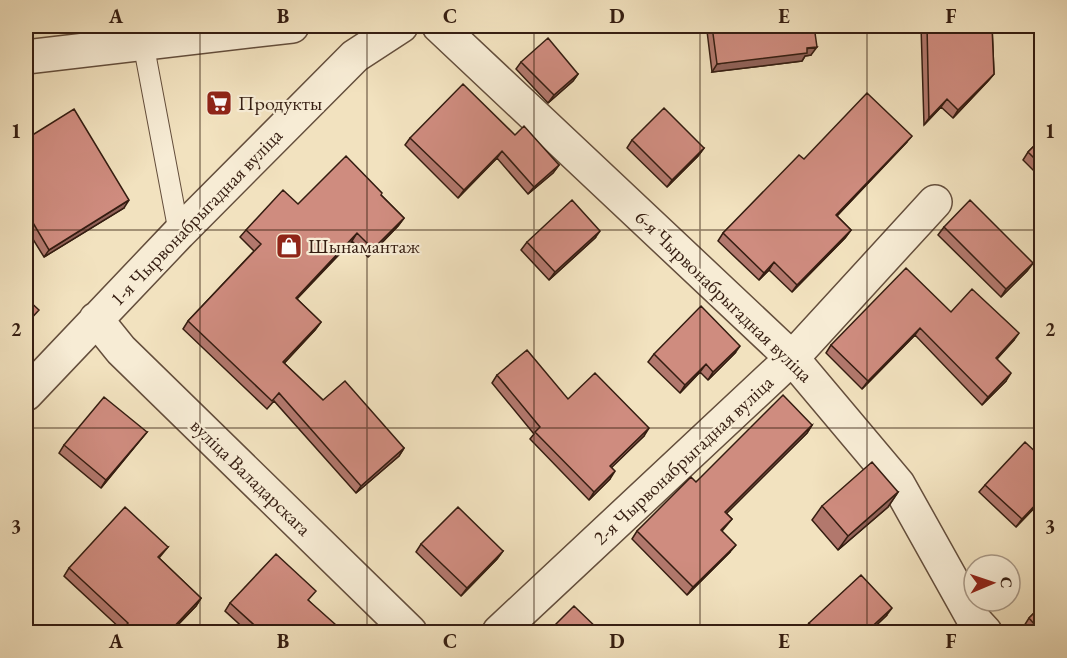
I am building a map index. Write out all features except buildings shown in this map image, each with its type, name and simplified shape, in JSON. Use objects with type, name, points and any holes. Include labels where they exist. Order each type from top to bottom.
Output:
[{"type":"street","points":[[26,57],[142,34],[292,26]]},
{"type":"street","name":"1-я Чырвонабрыгадная вуліца","points":[[26,394],[179,233],[355,56],[401,26]]},
{"type":"street","name":"6-я Чырвонабрыгадная вуліца","points":[[439,26],[792,358],[898,484],[974,620],[986,633]]},
{"type":"street","name":"2-я Чырвонабрыгадная вуліца","points":[[499,633],[792,358],[935,202]]},
{"type":"street","name":"вуліца Валадарскага","points":[[96,319],[121,350],[410,633]]},
{"type":"lane","points":[[142,34],[179,233]]},
{"type":"place","name":"Продукты","points":[[219,103]]},
{"type":"place","name":"Шынамантаж","points":[[289,246]]}]
